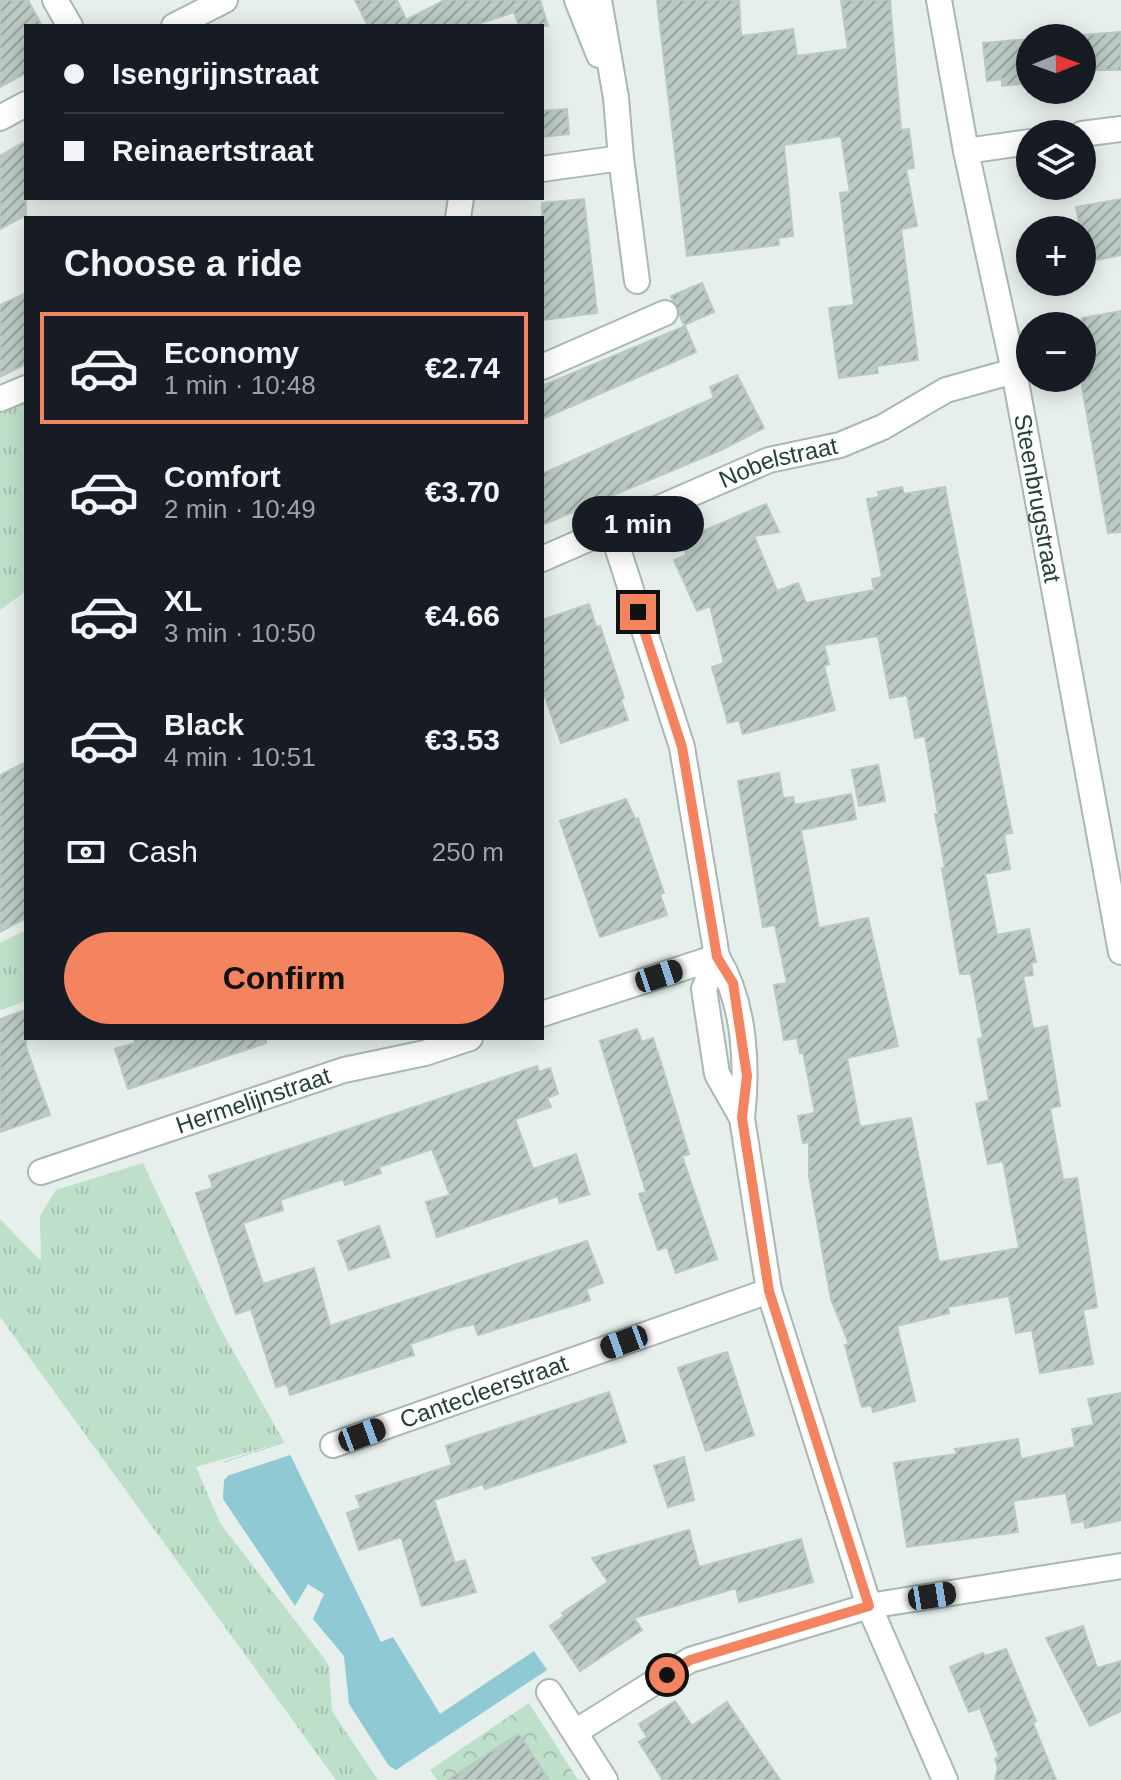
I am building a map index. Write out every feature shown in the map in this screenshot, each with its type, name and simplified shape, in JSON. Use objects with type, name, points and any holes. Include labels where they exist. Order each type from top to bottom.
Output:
[{"type":"street","points":[[55,0],[69,24]]},
{"type":"street","points":[[178,24],[225,0]]},
{"type":"street","points":[[577,0],[616,98]]},
{"type":"street","points":[[599,0],[616,98],[637,281]]},
{"type":"street","name":"Steenbrugstraat","points":[[939,0],[966,151],[1014,371],[1121,952]]},
{"type":"street","points":[[0,118],[24,105]]},
{"type":"street","points":[[1096,132],[1121,129]]},
{"type":"street","points":[[966,151],[1016,144]]},
{"type":"street","points":[[544,169],[621,158]]},
{"type":"street","points":[[544,366],[665,313]]},
{"type":"street","name":"Nobelstraat","points":[[544,558],[769,460],[840,445],[883,427],[946,390],[1014,371]]},
{"type":"street","points":[[0,399],[24,389]]},
{"type":"street","points":[[612,531],[682,747],[717,957],[704,989],[717,1074],[742,1118],[769,1291],[869,1606],[945,1780]]},
{"type":"street","points":[[544,1013],[717,957]]},
{"type":"street","name":"Hermelijnstraat","points":[[41,1172],[344,1070],[425,1053],[464,1040]]},
{"type":"street","name":"Cantecleerstraat","points":[[333,1445],[769,1291]]},
{"type":"street","points":[[575,1732],[690,1660],[869,1606],[1121,1566]]},
{"type":"street","points":[[549,1692],[605,1780]]},
{"type":"green space","points":[[24,398],[24,592],[0,610],[0,409]]},
{"type":"green space","points":[[24,931],[24,1002],[0,1010],[0,943]]},
{"type":"green space","points":[[143,1163],[219,1326],[284,1442],[196,1467],[220,1523],[324,1658],[329,1667],[332,1711],[378,1780],[336,1780],[0,1317],[0,1219],[41,1261],[40,1216],[56,1190]]},
{"type":"green space","points":[[529,1703],[578,1780],[437,1780],[430,1770]]},
{"type":"water","points":[[284,1442],[381,1642],[393,1637],[440,1714],[534,1651],[547,1670],[396,1770],[389,1766],[349,1704],[344,1656],[313,1619],[324,1594],[308,1584],[295,1606],[223,1499],[224,1480],[228,1476],[223,1462]]},
{"type":"pier","points":[[286,1442],[290,1455],[227,1476],[222,1463]]},
{"type":"building","points":[[0,0],[28,0],[41,24],[24,24],[24,74],[0,87]]},
{"type":"building","points":[[355,0],[397,0],[406,20],[445,0],[540,0],[548,26],[518,24],[514,12],[478,24],[367,24]]},
{"type":"building","points":[[657,0],[739,0],[741,36],[793,29],[797,56],[848,49],[841,0],[890,0],[901,130],[909,129],[914,168],[906,169],[917,226],[901,229],[918,360],[877,366],[878,373],[839,378],[829,308],[854,305],[840,193],[850,192],[841,136],[784,145],[793,236],[778,238],[779,245],[687,256]]},
{"type":"building","points":[[1121,32],[1121,70],[1096,70],[1096,34]]},
{"type":"building","points":[[1016,40],[1016,84],[1002,86],[1002,79],[987,81],[983,43]]},
{"type":"building","points":[[567,109],[569,134],[544,137],[544,111]]},
{"type":"building","points":[[24,142],[26,215],[0,229],[0,156]]},
{"type":"building","points":[[584,199],[597,313],[544,320],[542,203]]},
{"type":"building","points":[[1121,199],[1121,255],[1096,260],[1096,216],[1078,216],[1076,207]]},
{"type":"building","points":[[702,283],[714,312],[684,325],[671,296]]},
{"type":"building","points":[[24,294],[24,365],[0,377],[0,305]]},
{"type":"building","points":[[1121,311],[1121,532],[1108,533],[1083,392],[1096,392],[1096,315]]},
{"type":"building","points":[[685,326],[696,352],[544,418],[544,385]]},
{"type":"building","points":[[737,375],[764,428],[721,450],[544,524],[544,473],[714,398],[710,387]]},
{"type":"building","points":[[902,487],[904,494],[945,487],[1012,833],[1004,834],[1010,869],[985,874],[997,935],[1029,929],[1036,962],[1031,963],[1033,975],[1023,976],[1033,1029],[1047,1026],[1060,1106],[1050,1108],[1063,1180],[1077,1178],[1097,1307],[1083,1310],[1093,1364],[1040,1373],[1032,1330],[1016,1333],[1009,1296],[948,1307],[949,1313],[897,1326],[915,1401],[873,1412],[871,1405],[862,1407],[845,1345],[849,1344],[831,1299],[809,1177],[809,1142],[803,1143],[798,1116],[815,1113],[803,1052],[800,1053],[797,1038],[784,1040],[774,985],[787,983],[775,925],[763,927],[738,781],[779,773],[783,798],[793,797],[795,805],[851,794],[856,819],[801,830],[819,928],[868,918],[898,1046],[847,1058],[860,1127],[911,1118],[939,1262],[1019,1248],[1003,1161],[988,1164],[976,1104],[989,1100],[978,1039],[983,1038],[971,974],[960,974],[925,736],[915,738],[907,695],[890,698],[878,636],[824,645],[829,664],[824,666],[835,710],[743,734],[739,720],[728,723],[712,667],[724,663],[710,606],[697,611],[674,560],[687,555],[680,541],[766,504],[779,532],[754,536],[777,591],[798,583],[806,603],[874,590],[872,579],[882,577],[867,499],[879,497],[878,492]]},
{"type":"building","points":[[589,604],[596,627],[600,626],[624,698],[621,700],[628,720],[561,743],[544,694],[544,619]]},
{"type":"building","points":[[24,763],[24,919],[0,932],[0,775]]},
{"type":"building","points":[[878,765],[885,801],[859,806],[852,770]]},
{"type":"building","points":[[626,799],[635,819],[638,818],[664,893],[660,894],[667,915],[600,937],[560,821]]},
{"type":"building","points":[[24,1011],[24,1040],[50,1115],[0,1132],[0,1019]]},
{"type":"building","points":[[637,1029],[642,1042],[653,1038],[689,1154],[682,1156],[717,1259],[676,1273],[667,1247],[658,1250],[639,1194],[646,1192],[600,1041]]},
{"type":"building","points":[[134,1040],[266,1040],[266,1043],[128,1089],[115,1049],[135,1043]]},
{"type":"building","points":[[537,1066],[539,1072],[550,1068],[558,1094],[547,1098],[551,1107],[515,1119],[533,1169],[576,1154],[589,1194],[560,1203],[558,1196],[437,1237],[426,1202],[450,1195],[432,1149],[379,1167],[381,1173],[345,1185],[343,1179],[280,1200],[283,1210],[243,1223],[263,1284],[314,1268],[330,1326],[587,1241],[603,1283],[586,1289],[590,1300],[478,1335],[474,1324],[457,1328],[410,1344],[414,1355],[290,1395],[287,1384],[276,1387],[251,1309],[236,1314],[196,1193],[213,1188],[209,1176]]},
{"type":"building","points":[[379,1226],[390,1257],[349,1270],[338,1241]]},
{"type":"building","points":[[727,1352],[754,1435],[706,1451],[678,1368]]},
{"type":"building","points":[[609,1392],[626,1442],[485,1489],[483,1484],[434,1500],[455,1563],[465,1560],[476,1592],[422,1606],[401,1537],[359,1550],[347,1513],[361,1508],[356,1496],[452,1465],[446,1446]]},
{"type":"building","points":[[1121,1393],[1121,1520],[1085,1528],[1084,1521],[1072,1523],[1066,1493],[1013,1501],[1018,1532],[907,1547],[894,1463],[957,1454],[955,1449],[1018,1439],[1021,1459],[1075,1447],[1072,1429],[1094,1425],[1088,1399]]},
{"type":"building","points":[[684,1457],[694,1500],[668,1507],[654,1466]]},
{"type":"building","points":[[689,1530],[699,1567],[801,1539],[813,1582],[739,1602],[736,1588],[634,1618],[642,1630],[580,1671],[550,1626],[564,1616],[562,1613],[608,1582],[592,1558]]},
{"type":"building","points":[[1083,1626],[1097,1668],[1121,1661],[1121,1711],[1090,1726],[1046,1638]]},
{"type":"building","points":[[1006,1649],[1056,1780],[995,1780],[998,1768],[995,1759],[999,1757],[980,1708],[969,1712],[950,1667],[983,1653],[985,1656]]},
{"type":"building","points":[[675,1701],[692,1726],[727,1702],[780,1780],[663,1780],[639,1742],[647,1737],[639,1724]]},
{"type":"building","points":[[519,1734],[549,1780],[448,1780],[486,1755]]},
{"type":"route","points":[[638,612],[682,747],[717,957],[733,983],[747,1076],[742,1118],[769,1291],[869,1606],[690,1660],[667,1675]]}]
